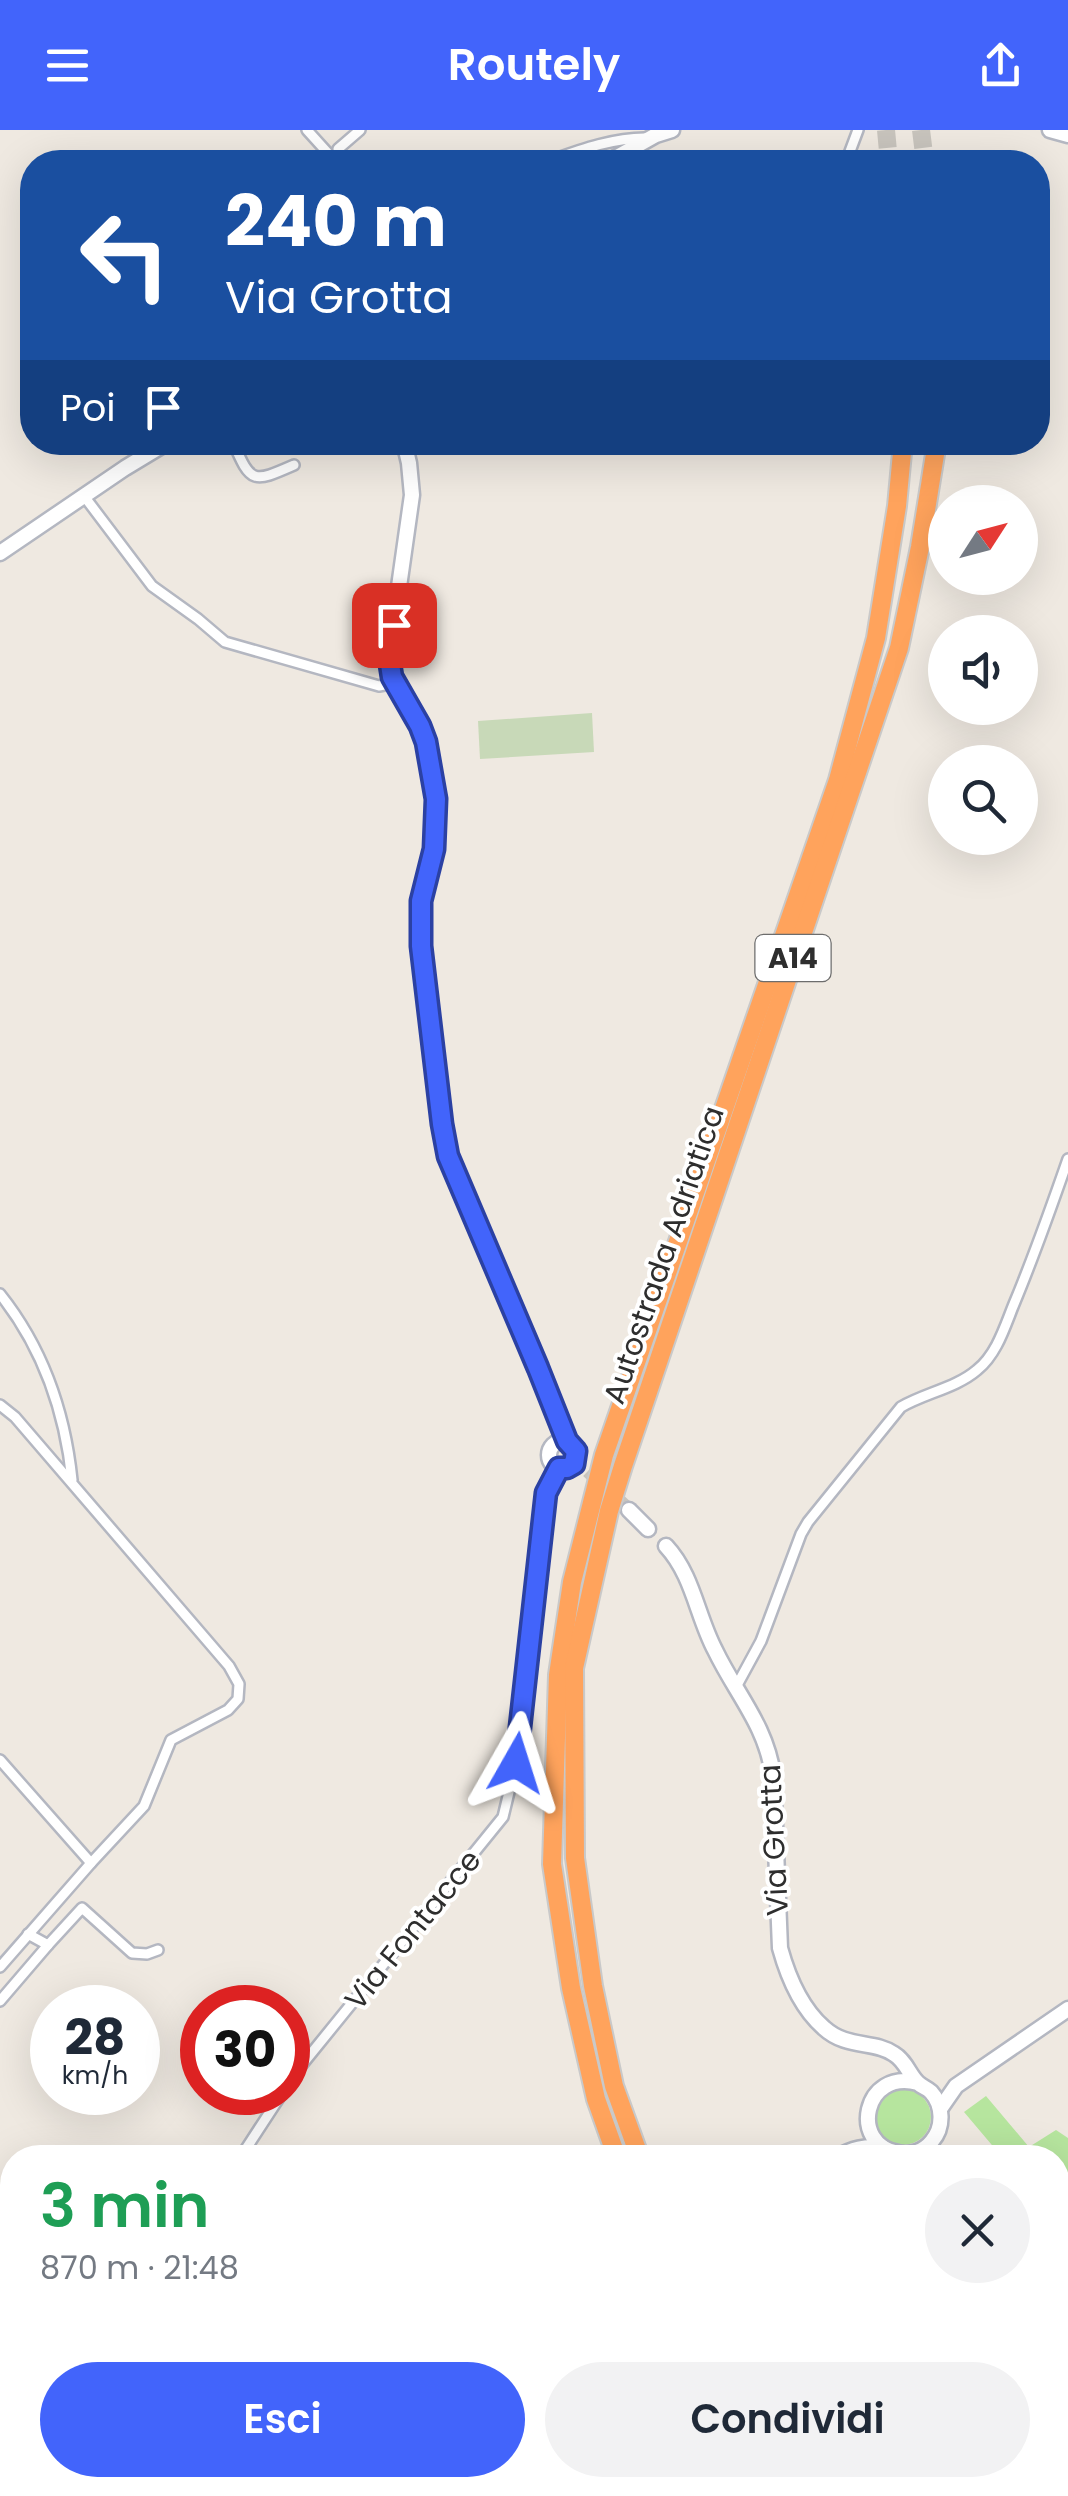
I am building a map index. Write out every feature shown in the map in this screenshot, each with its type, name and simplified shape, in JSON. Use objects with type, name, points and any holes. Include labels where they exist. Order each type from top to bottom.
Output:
[{"type":"highway","name":"Autostrada Adriatica","points":[[612,2145],[596,2099],[575,2006],[552,1864],[558,1675],[572,1582],[604,1455],[838,780],[876,638],[902,455]]},
{"type":"highway","name":"Autostrada Adriatica","points":[[635,2145],[614,2086],[593,1986],[575,1858],[574,1668],[622,1466],[899,648],[935,455]]},
{"type":"street","points":[[307,130],[325,150]]},
{"type":"street","points":[[338,148],[360,130]]},
{"type":"street","points":[[580,150],[672,130]]},
{"type":"street","points":[[1050,130],[1068,136]]},
{"type":"street","points":[[0,552],[148,455]]},
{"type":"street","points":[[238,455],[252,476],[264,478],[294,465]]},
{"type":"street","points":[[408,455],[412,496],[389,658],[392,677],[418,720],[426,742],[436,799],[434,849],[421,901],[421,946],[442,1124],[448,1156],[567,1441],[574,1447],[568,1464],[552,1463],[549,1451],[558,1441],[567,1441]]},
{"type":"street","points":[[84,496],[152,586],[224,642],[379,686],[395,683]]},
{"type":"street","points":[[736,1688],[760,1641],[808,1522],[901,1407],[962,1381],[988,1360],[1028,1271],[1068,1159]]},
{"type":"street","points":[[0,1294],[21,1320],[47,1374],[68,1443],[72,1483]]},
{"type":"street","points":[[0,1404],[229,1666],[239,1684],[238,1699],[228,1710],[171,1740],[144,1806],[0,1966]]},
{"type":"street","name":"Via Fontacce","points":[[310,2055],[503,1817],[516,1763],[546,1493],[568,1464]]},
{"type":"street","points":[[629,1510],[648,1528]]},
{"type":"street","name":"Via Grotta","points":[[666,1546],[684,1571],[715,1651],[770,1753],[778,1924],[787,1972],[822,2027],[846,2042],[892,2052],[924,2087]]},
{"type":"street","points":[[0,1760],[91,1863]]},
{"type":"street","points":[[0,2001],[82,1908],[132,1953],[158,1950]]},
{"type":"street","points":[[28,1934],[48,1945]]},
{"type":"street","points":[[926,2145],[938,2131],[940,2110],[956,2086],[1068,2009]]},
{"type":"street","points":[[877,2048],[890,2060],[890,2084]]},
{"type":"street","points":[[881,2145],[868,2125],[871,2102],[878,2091],[906,2080],[924,2087],[956,2086]]},
{"type":"street","points":[[924,2087],[940,2110]]},
{"type":"street","points":[[248,2145],[268,2115]]},
{"type":"street","points":[[856,2145],[868,2125]]},
{"type":"green space","points":[[592,713],[594,752],[480,759],[478,721]]},
{"type":"green space","points":[[903,2089],[923,2097],[931,2117],[923,2137],[903,2145],[883,2137],[875,2117],[883,2097]]},
{"type":"green space","points":[[986,2096],[1027,2145],[992,2145],[964,2112]]},
{"type":"green space","points":[[1056,2130],[1068,2138],[1068,2145],[1032,2145]]},
{"type":"tunnel","points":[[886,130],[888,150]]},
{"type":"tunnel","points":[[921,130],[924,150]]},
{"type":"tunnel","points":[[588,1471],[629,1510]]},
{"type":"route","points":[[394,625],[389,658],[392,677],[426,742],[436,799],[434,849],[421,901],[421,946],[448,1156],[567,1441],[577,1456],[574,1464],[559,1468],[546,1493],[516,1763]]}]
